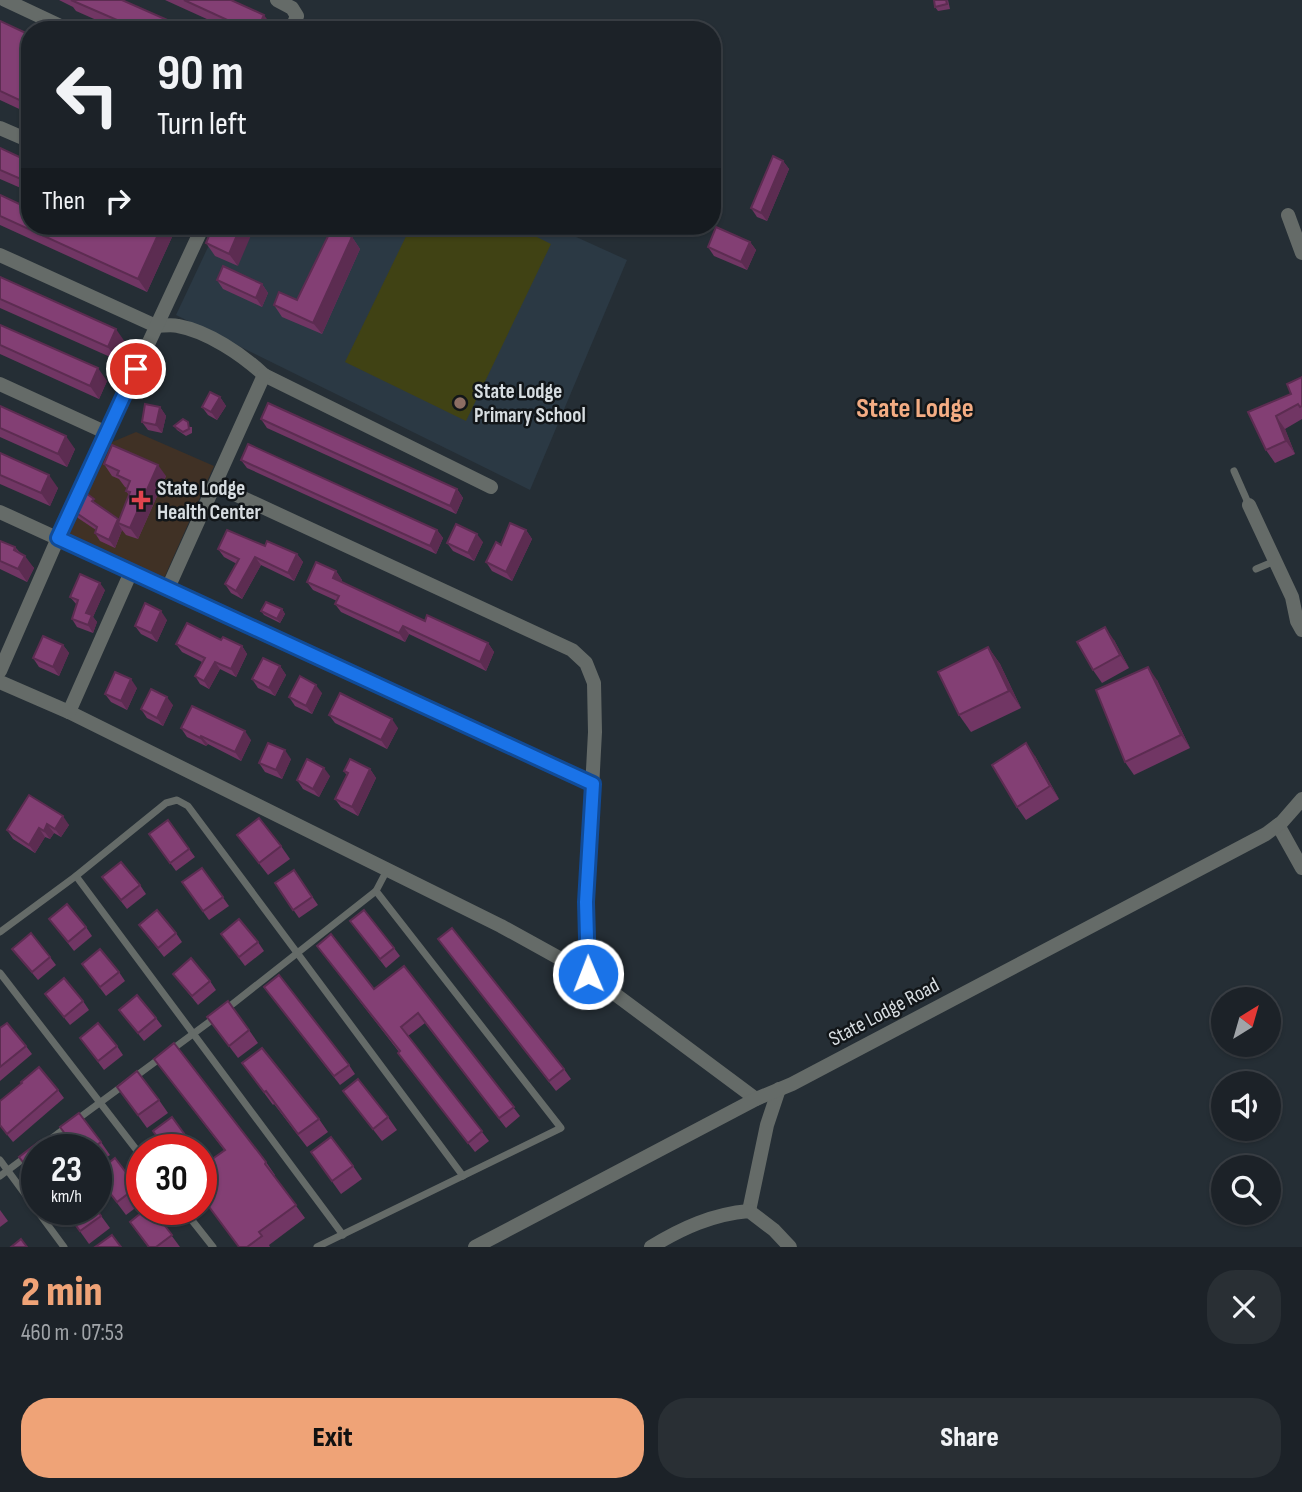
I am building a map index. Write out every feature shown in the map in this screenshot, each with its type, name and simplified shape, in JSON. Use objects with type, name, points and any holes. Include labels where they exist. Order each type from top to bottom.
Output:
[{"type":"street","points":[[5,0],[50,21]]},
{"type":"street","points":[[277,0],[292,8],[297,16],[295,21]]},
{"type":"street","points":[[0,128],[21,137]]},
{"type":"street","points":[[1289,215],[1302,253]]},
{"type":"street","points":[[0,671],[58,538],[199,235]]},
{"type":"street","points":[[0,255],[156,326],[178,326],[220,342],[248,360],[264,375],[491,487]]},
{"type":"street","points":[[168,588],[264,375]]},
{"type":"street","points":[[0,384],[107,433]]},
{"type":"street","points":[[215,485],[572,650],[586,663],[594,683],[593,784],[586,902],[588,974]]},
{"type":"street","points":[[1249,505],[1292,597],[1297,621],[1302,630]]},
{"type":"street","points":[[0,512],[593,784]]},
{"type":"street","points":[[69,712],[131,572]]},
{"type":"street","points":[[0,682],[69,712],[501,926],[588,974],[756,1099]]},
{"type":"street","name":"State Lodge Road","points":[[475,1247],[1241,847],[1278,825],[1302,799]]},
{"type":"street","points":[[1278,825],[1302,868]]},
{"type":"street","points":[[749,1211],[767,1125],[779,1089]]},
{"type":"street","points":[[651,1247],[676,1232],[706,1220],[728,1213],[749,1211],[774,1230],[790,1247]]},
{"type":"lane","points":[[1234,471],[1249,505]]},
{"type":"lane","points":[[1256,569],[1275,561]]},
{"type":"lane","points":[[0,932],[76,876],[166,803],[177,800],[188,806],[463,1176]]},
{"type":"lane","points":[[0,1175],[194,1034],[376,891],[387,869]]},
{"type":"lane","points":[[76,876],[343,1235]]},
{"type":"lane","points":[[317,1247],[561,1128],[376,891]]},
{"type":"lane","points":[[0,973],[126,1137]]},
{"type":"lane","points":[[0,1160],[64,1247]]},
{"type":"lane","points":[[196,1225],[213,1247]]},
{"type":"shaded area","name":"State Lodge Primary School","points":[[214,235],[572,235],[627,260],[530,490],[176,315]]},
{"type":"shaded area","points":[[407,235],[533,235],[551,244],[466,421],[345,362]]},
{"type":"shaded area","name":"State Lodge Health Center","points":[[136,432],[214,466],[164,578],[67,534],[110,443]]},
{"type":"building","points":[[71,0],[122,0],[170,21],[119,21]]},
{"type":"building","points":[[184,0],[231,0],[264,15],[261,21],[230,21]]},
{"type":"building","points":[[934,0],[946,0],[947,4],[935,7]]},
{"type":"building","points":[[0,21],[21,31],[21,101],[0,91]]},
{"type":"building","points":[[0,148],[21,158],[21,179],[0,170]]},
{"type":"building","points":[[773,156],[783,161],[761,213],[751,208]]},
{"type":"building","points":[[0,195],[21,205],[21,226],[0,216]]},
{"type":"building","points":[[721,229],[750,242],[741,262],[708,247],[713,235],[721,235]]},
{"type":"building","points":[[42,235],[158,235],[138,279]]},
{"type":"building","points":[[209,235],[237,235],[229,254],[206,243]]},
{"type":"building","points":[[329,235],[352,237],[313,323],[274,305],[279,292],[297,300]]},
{"type":"building","points":[[223,266],[262,284],[256,298],[217,280]]},
{"type":"building","points":[[0,277],[116,329],[108,347],[0,299]]},
{"type":"building","points":[[0,325],[98,368],[90,386],[0,345]]},
{"type":"building","points":[[1302,377],[1302,406],[1298,404],[1276,416],[1286,441],[1266,450],[1248,412],[1291,394],[1287,384]]},
{"type":"building","points":[[210,392],[220,397],[211,412],[202,407]]},
{"type":"building","points":[[268,403],[457,489],[450,506],[261,419]]},
{"type":"building","points":[[145,404],[160,407],[156,425],[142,422]]},
{"type":"building","points":[[0,406],[66,436],[58,454],[0,428]]},
{"type":"building","points":[[183,419],[188,422],[189,429],[183,432],[174,426]]},
{"type":"building","points":[[248,444],[437,530],[430,546],[241,460]]},
{"type":"building","points":[[112,445],[158,465],[130,528],[118,523],[130,492],[126,491],[130,481],[117,475],[119,471],[104,464]]},
{"type":"building","points":[[0,453],[49,475],[41,493],[0,475]]},
{"type":"building","points":[[83,491],[94,499],[92,501],[118,519],[109,540],[95,533],[97,527],[72,510]]},
{"type":"building","points":[[510,523],[526,530],[506,572],[486,562],[496,542],[501,545]]},
{"type":"building","points":[[456,524],[477,534],[468,553],[447,543]]},
{"type":"building","points":[[227,530],[265,546],[267,541],[297,554],[288,573],[255,557],[236,591],[225,584],[239,559],[218,549]]},
{"type":"building","points":[[0,541],[15,547],[14,550],[25,556],[18,569],[0,561]]},
{"type":"building","points":[[316,562],[336,571],[333,578],[425,621],[427,615],[488,643],[480,662],[403,626],[399,633],[335,604],[339,596],[307,582]]},
{"type":"building","points":[[80,574],[100,583],[86,613],[92,615],[88,625],[72,619],[78,600],[70,597]]},
{"type":"building","points":[[266,602],[282,609],[277,619],[261,611]]},
{"type":"building","points":[[145,603],[161,611],[151,633],[135,626]]},
{"type":"building","points":[[187,623],[221,640],[223,637],[242,646],[231,669],[215,662],[204,681],[195,676],[205,658],[176,644]]},
{"type":"building","points":[[1105,627],[1120,655],[1093,670],[1077,642]]},
{"type":"building","points":[[43,636],[63,645],[53,667],[33,658]]},
{"type":"building","points":[[988,647],[1009,691],[959,715],[938,672]]},
{"type":"building","points":[[263,658],[280,666],[269,688],[252,679]]},
{"type":"building","points":[[1148,667],[1181,735],[1125,762],[1096,690]]},
{"type":"building","points":[[115,672],[131,679],[121,701],[105,694]]},
{"type":"building","points":[[300,676],[316,685],[306,706],[289,697]]},
{"type":"building","points":[[151,689],[167,697],[157,718],[141,709]]},
{"type":"building","points":[[340,693],[392,719],[381,740],[329,715]]},
{"type":"building","points":[[192,706],[245,731],[235,752],[181,728]]},
{"type":"building","points":[[268,743],[285,750],[276,770],[259,763]]},
{"type":"building","points":[[1026,743],[1050,786],[1017,807],[992,765]]},
{"type":"building","points":[[307,759],[324,768],[313,789],[297,780]]},
{"type":"building","points":[[350,759],[370,769],[352,807],[335,799],[348,773],[344,771]]},
{"type":"building","points":[[29,795],[63,816],[55,829],[47,824],[44,831],[39,828],[29,845],[7,830]]},
{"type":"building","points":[[259,818],[281,846],[259,863],[237,835]]},
{"type":"building","points":[[168,820],[189,849],[170,863],[149,834]]},
{"type":"building","points":[[121,862],[140,885],[121,900],[102,877]]},
{"type":"building","points":[[202,868],[223,897],[203,911],[182,882]]},
{"type":"building","points":[[294,870],[312,897],[293,910],[275,883]]},
{"type":"building","points":[[67,904],[86,927],[68,942],[49,919]]},
{"type":"building","points":[[157,910],[176,933],[158,948],[139,925]]},
{"type":"building","points":[[364,910],[394,948],[380,959],[350,921]]},
{"type":"building","points":[[239,919],[258,942],[239,957],[221,934]]},
{"type":"building","points":[[452,928],[564,1069],[549,1081],[438,939]]},
{"type":"building","points":[[31,933],[50,957],[32,972],[12,949]]},
{"type":"building","points":[[331,934],[374,989],[404,966],[514,1107],[499,1118],[418,1013],[401,1027],[482,1131],[468,1143],[317,946]]},
{"type":"building","points":[[100,949],[119,972],[100,987],[82,964]]},
{"type":"building","points":[[191,958],[210,981],[192,996],[173,974]]},
{"type":"building","points":[[279,975],[349,1065],[334,1076],[264,987]]},
{"type":"building","points":[[64,978],[83,1001],[64,1017],[45,994]]},
{"type":"building","points":[[137,995],[156,1018],[138,1033],[119,1010]]},
{"type":"building","points":[[228,1001],[249,1030],[229,1046],[207,1017]]},
{"type":"building","points":[[7,1023],[26,1046],[0,1067],[0,1028]]},
{"type":"building","points":[[98,1023],[117,1046],[98,1061],[80,1038]]},
{"type":"building","points":[[174,1043],[296,1205],[259,1232],[262,1236],[247,1247],[239,1247],[217,1217],[217,1156],[225,1150],[217,1140],[217,1134],[213,1134],[154,1059]]},
{"type":"building","points":[[262,1048],[319,1119],[298,1134],[242,1063]]},
{"type":"building","points":[[39,1067],[58,1090],[7,1134],[0,1125],[0,1101]]},
{"type":"building","points":[[137,1071],[159,1100],[138,1115],[117,1087]]},
{"type":"building","points":[[358,1079],[388,1117],[373,1129],[343,1091]]},
{"type":"building","points":[[79,1113],[95,1134],[65,1134],[60,1127]]},
{"type":"building","points":[[172,1117],[184,1134],[155,1134],[153,1131]]},
{"type":"building","points":[[331,1137],[353,1166],[332,1181],[311,1152]]},
{"type":"building","points":[[115,1158],[126,1172],[126,1195],[117,1202],[112,1196],[112,1160]]},
{"type":"building","points":[[76,1225],[88,1225],[80,1231]]},
{"type":"building","points":[[132,1225],[164,1225],[172,1235],[156,1247],[149,1247]]},
{"type":"building","points":[[112,1235],[121,1247],[95,1247]]},
{"type":"building","points":[[21,1239],[27,1247],[11,1247]]},
{"type":"place","name":"State Lodge Primary School","points":[[460,403]]},
{"type":"place","name":"State Lodge Health Center","points":[[141,500]]},
{"type":"district","name":"State Lodge","points":[[915,408]]},
{"type":"route","points":[[136,369],[58,538],[593,784],[586,902],[588,974]]}]
